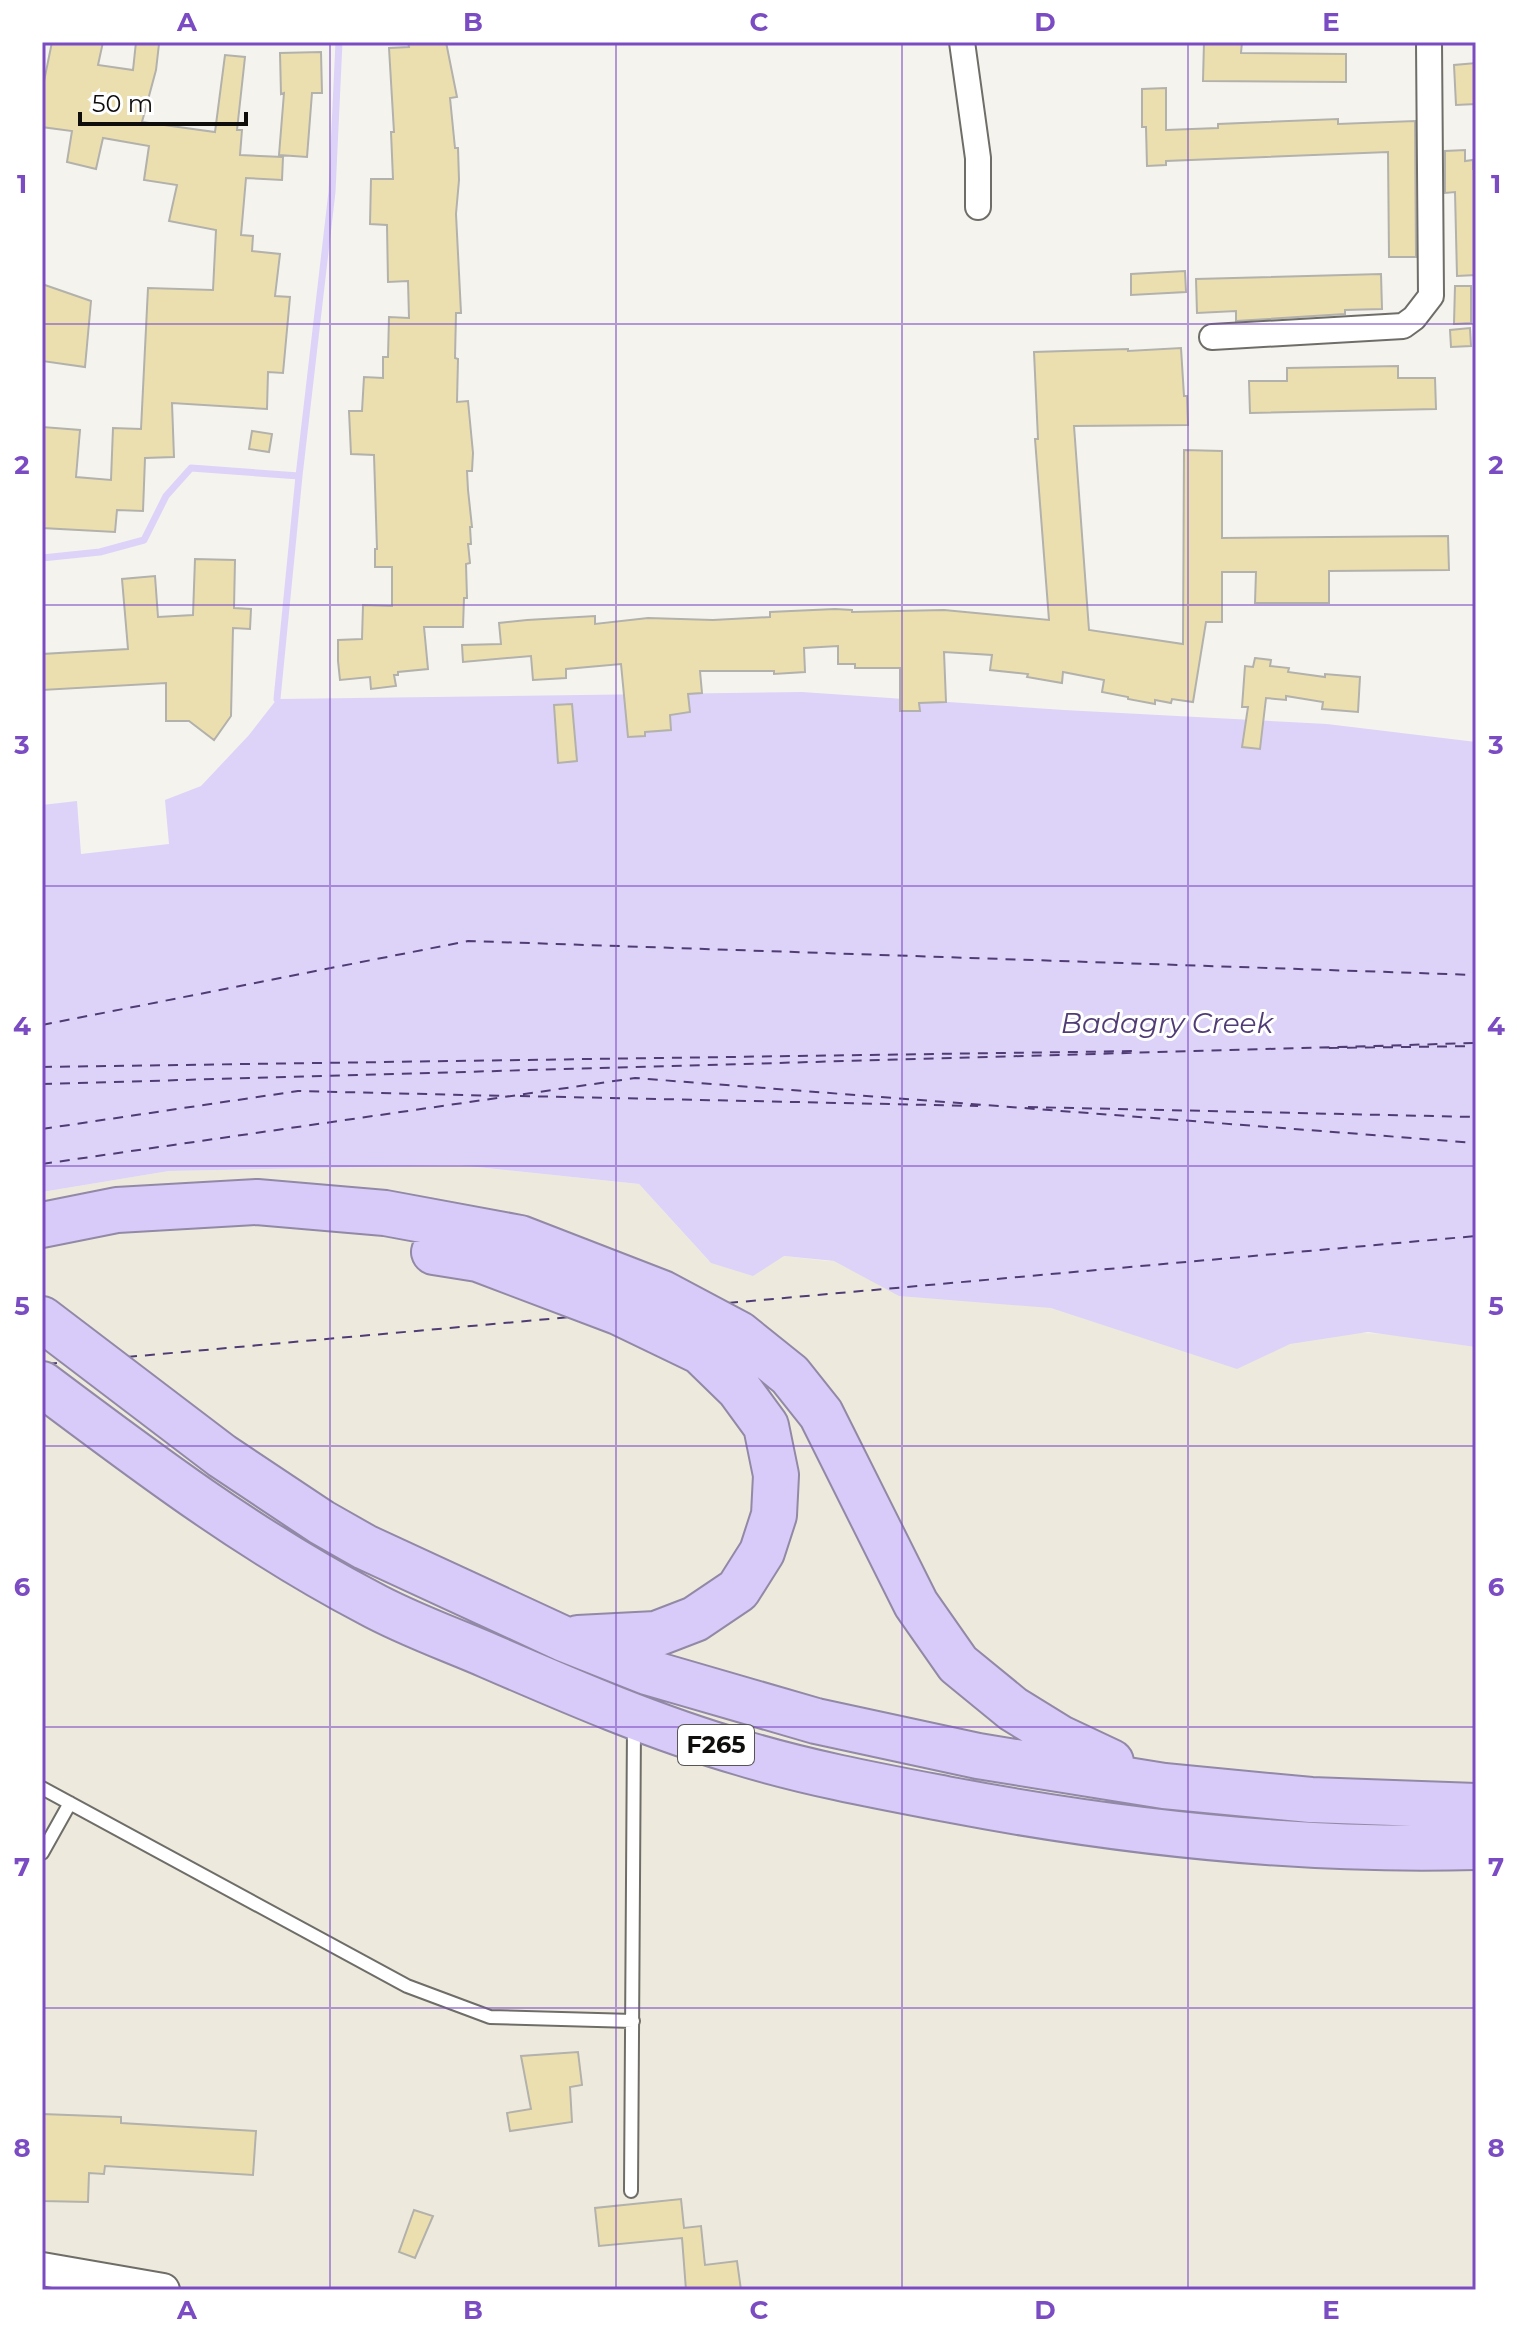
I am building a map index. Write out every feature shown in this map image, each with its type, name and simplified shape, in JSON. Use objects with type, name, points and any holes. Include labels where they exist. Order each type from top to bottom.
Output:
[{"type":"highway","points":[[42,1225],[117,1210],[257,1202],[385,1213],[520,1238],[662,1293],[739,1334],[790,1375],[821,1414],[916,1604],[958,1664],[1013,1709],[1060,1738],[1164,1786]]},
{"type":"highway","points":[[42,1254],[113,1241],[233,1232],[358,1240],[478,1259],[618,1312],[701,1352],[739,1389],[766,1426],[776,1475],[774,1515],[762,1552],[738,1590],[695,1619],[656,1634],[564,1639]]},
{"type":"highway","name":"F265","points":[[57,1331],[222,1456],[321,1522],[365,1547],[564,1639],[647,1672],[816,1721],[978,1756],[1164,1786],[1311,1800],[1476,1806]]},
{"type":"highway","name":"F265","points":[[42,1384],[155,1469],[257,1539],[372,1605],[634,1718],[744,1754],[876,1785],[1140,1830],[1289,1843],[1476,1847]]},
{"type":"street","points":[[962,42],[978,158],[978,207]]},
{"type":"street","points":[[1212,337],[1403,326],[1414,318],[1431,296],[1429,42]]},
{"type":"street","points":[[42,2269],[163,2290]]},
{"type":"lane","points":[[631,2191],[634,1718]]},
{"type":"lane","points":[[42,1788],[407,1986],[490,2017],[633,2021]]},
{"type":"lane","points":[[42,1853],[70,1803]]},
{"type":"shaded area","points":[[458,1165],[639,1184],[709,1261],[784,1256],[828,1261],[930,1261],[1361,1333],[1476,1336],[1476,2290],[42,2290],[42,1192],[169,1171]]},
{"type":"water","name":"Badagry Creek","points":[[802,692],[1327,724],[1476,742],[1476,1347],[1368,1332],[1290,1344],[1237,1369],[1051,1308],[899,1296],[834,1261],[784,1256],[753,1276],[711,1263],[639,1184],[458,1165],[169,1171],[42,1192],[42,805],[77,801],[81,854],[169,844],[165,800],[201,786],[249,735],[277,699]]},
{"type":"building","points":[[52,42],[103,42],[98,65],[133,70],[136,42],[159,44],[156,70],[142,122],[215,132],[225,55],[245,57],[237,130],[242,130],[240,155],[283,157],[282,180],[246,178],[241,235],[253,236],[252,251],[280,254],[275,296],[290,297],[283,373],[268,372],[267,409],[172,403],[174,457],[145,458],[143,511],[117,510],[115,532],[42,528],[43,427],[80,430],[76,477],[111,480],[113,428],[141,429],[148,288],[213,290],[216,230],[169,221],[177,185],[144,180],[149,146],[103,138],[96,169],[67,162],[72,131],[42,127],[42,91]]},
{"type":"building","points":[[408,42],[446,42],[457,97],[450,98],[455,148],[458,148],[459,180],[456,214],[461,313],[456,313],[455,358],[458,359],[457,402],[468,401],[473,453],[472,471],[467,471],[472,527],[471,544],[468,544],[470,563],[466,564],[467,598],[464,598],[463,627],[424,627],[428,669],[398,672],[394,675],[396,686],[371,689],[370,677],[340,680],[338,661],[338,640],[362,639],[363,605],[392,606],[392,567],[375,567],[374,455],[351,454],[349,411],[362,411],[364,377],[383,378],[383,357],[388,357],[389,317],[409,318],[408,281],[388,282],[387,225],[370,224],[371,179],[393,179],[391,132],[394,132],[389,48],[409,47]]},
{"type":"building","points":[[1204,42],[1242,42],[1241,53],[1346,54],[1346,82],[1203,81]]},
{"type":"building","points":[[321,52],[322,93],[312,93],[307,157],[279,155],[284,93],[281,94],[280,53]]},
{"type":"building","points":[[1476,63],[1476,104],[1456,105],[1454,65]]},
{"type":"building","points":[[1166,88],[1166,130],[1218,128],[1218,124],[1338,119],[1338,124],[1415,121],[1416,257],[1389,257],[1388,152],[1166,161],[1166,165],[1147,166],[1146,127],[1142,127],[1142,89]]},
{"type":"building","points":[[1465,150],[1465,161],[1473,160],[1473,169],[1476,169],[1476,275],[1457,276],[1455,192],[1445,193],[1445,151]]},
{"type":"building","points":[[1185,271],[1186,292],[1131,295],[1131,274]]},
{"type":"building","points":[[1381,274],[1382,309],[1236,321],[1236,311],[1197,313],[1196,279]]},
{"type":"building","points":[[42,284],[91,301],[85,367],[42,361]]},
{"type":"building","points":[[1455,286],[1471,286],[1471,323],[1454,324]]},
{"type":"building","points":[[1470,328],[1471,346],[1451,347],[1450,330]]},
{"type":"building","points":[[1181,348],[1188,425],[1074,426],[1089,630],[1183,644],[1184,450],[1222,451],[1222,538],[1448,536],[1449,570],[1329,571],[1329,603],[1255,603],[1256,572],[1222,572],[1222,622],[1206,622],[1193,702],[1172,699],[1171,703],[1155,700],[1155,704],[1128,699],[1102,692],[1104,680],[1063,672],[1062,683],[1027,677],[1028,674],[990,670],[992,655],[944,652],[946,702],[919,703],[920,711],[900,711],[900,668],[855,668],[855,664],[838,664],[838,646],[804,648],[805,672],[700,671],[702,693],[688,694],[690,712],[670,715],[671,730],[628,737],[621,664],[566,669],[566,678],[533,680],[531,656],[463,662],[462,645],[501,644],[499,623],[527,620],[595,616],[595,624],[648,618],[713,620],[770,617],[770,612],[835,609],[852,612],[944,610],[1049,620],[1035,439],[1038,439],[1034,352]]},
{"type":"building","points":[[1398,366],[1398,378],[1435,378],[1436,409],[1250,413],[1249,381],[1287,381],[1287,368]]},
{"type":"building","points":[[252,431],[272,434],[269,452],[249,449]]},
{"type":"building","points":[[195,559],[235,560],[234,608],[251,609],[250,629],[233,628],[231,716],[214,740],[189,721],[166,721],[166,683],[42,690],[42,654],[128,649],[122,579],[155,576],[158,617],[193,615]]},
{"type":"building","points":[[1255,658],[1271,660],[1270,666],[1289,668],[1288,672],[1325,677],[1325,674],[1360,677],[1358,712],[1322,709],[1323,702],[1286,696],[1286,700],[1266,698],[1260,749],[1242,747],[1248,707],[1242,707],[1245,666],[1253,667]]},
{"type":"building","points":[[572,704],[577,761],[558,763],[554,705]]},
{"type":"building","points":[[578,2052],[582,2085],[570,2087],[572,2122],[510,2131],[507,2113],[531,2109],[521,2056]]},
{"type":"building","points":[[42,2114],[121,2117],[121,2123],[256,2131],[253,2175],[105,2166],[104,2174],[89,2173],[88,2202],[42,2201]]},
{"type":"building","points":[[681,2199],[684,2228],[701,2226],[705,2265],[737,2261],[741,2290],[686,2290],[682,2238],[599,2246],[595,2208]]},
{"type":"building","points":[[414,2210],[433,2216],[415,2258],[399,2252]]},
{"type":"waterway","points":[[277,699],[332,192],[339,42]]},
{"type":"waterway","points":[[42,558],[100,552],[144,540],[166,496],[191,468],[299,476]]},
{"type":"ferry route","points":[[42,1025],[468,941],[1476,975]]},
{"type":"ferry route","points":[[42,1084],[1476,1043]]},
{"type":"ferry route","points":[[1329,1048],[1476,1046]]},
{"type":"ferry route","points":[[42,1067],[1139,1051]]},
{"type":"ferry route","points":[[42,1164],[635,1078],[1476,1143]]},
{"type":"ferry route","points":[[42,1129],[298,1091],[506,1096]]},
{"type":"ferry route","points":[[520,1096],[978,1106]]},
{"type":"ferry route","points":[[1028,1107],[1476,1117]]},
{"type":"ferry route","points":[[728,1303],[1476,1236]]},
{"type":"ferry route","points":[[127,1357],[571,1317]]},
{"type":"ferry route","points":[[47,1364],[65,1362]]}]
